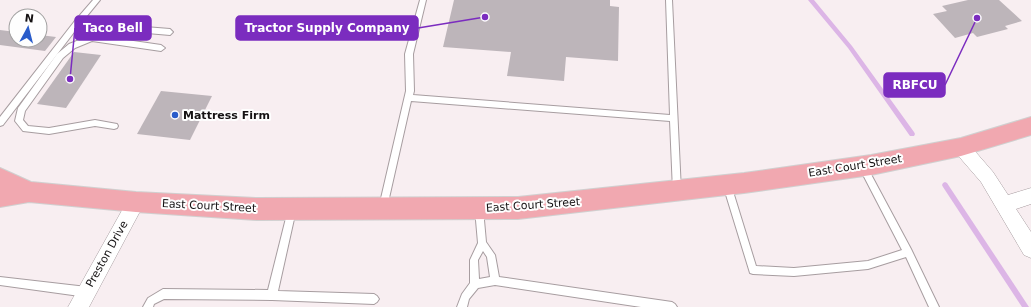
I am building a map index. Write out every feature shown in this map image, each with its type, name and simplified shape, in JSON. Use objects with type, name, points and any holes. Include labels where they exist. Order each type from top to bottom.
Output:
[{"type":"main road","name":"East Court Street","points":[[0,197],[29,192],[136,202],[292,210],[518,208],[727,185],[862,166],[961,147],[1031,126]]},
{"type":"main road","name":"East Court Street","points":[[0,178],[29,192]]},
{"type":"street","points":[[961,147],[987,177],[1005,204],[1031,249]]},
{"type":"street","points":[[1005,204],[1031,196]]},
{"type":"street","name":"Preston Drive","points":[[83,300],[136,202]]},
{"type":"lane","points":[[0,123],[76,24],[97,0]]},
{"type":"lane","points":[[382,210],[410,91],[409,54],[423,0]]},
{"type":"lane","points":[[669,0],[677,191]]},
{"type":"lane","points":[[76,24],[170,32]]},
{"type":"lane","points":[[114,126],[95,123],[49,131],[26,129],[19,121],[21,110],[60,56],[72,46],[92,38],[161,48]]},
{"type":"lane","points":[[408,98],[674,118]]},
{"type":"lane","points":[[862,166],[908,252],[934,307]]},
{"type":"lane","points":[[727,185],[753,270],[794,272],[868,265],[908,252]]},
{"type":"lane","points":[[462,307],[465,297],[475,284],[474,260],[482,243],[479,208]]},
{"type":"lane","points":[[272,295],[292,210]]},
{"type":"lane","points":[[482,243],[491,255],[495,281]]},
{"type":"lane","points":[[0,281],[83,300]]},
{"type":"lane","points":[[475,284],[495,281],[672,307]]},
{"type":"lane","points":[[148,307],[152,301],[163,294],[272,295],[374,299]]},
{"type":"building","points":[[454,0],[610,0],[610,6],[619,7],[618,61],[566,57],[564,81],[507,76],[511,52],[443,47]]},
{"type":"building","points":[[968,0],[999,0],[1022,21],[1005,26],[1008,29],[977,37],[973,33],[955,38],[933,14],[947,11],[942,6]]},
{"type":"building","points":[[0,30],[8,31],[8,46],[0,45]]},
{"type":"building","points":[[48,36],[56,37],[48,47]]},
{"type":"building","points":[[22,48],[47,48],[45,51]]},
{"type":"building","points":[[74,52],[101,55],[66,108],[37,104]]},
{"type":"building","name":"Mattress Firm","points":[[161,91],[212,96],[190,140],[137,134]]},
{"type":"waterway","points":[[811,0],[850,47],[912,134]]},
{"type":"waterway","points":[[945,185],[1026,307]]},
{"type":"place","name":"Tractor Supply Company","points":[[485,17]]},
{"type":"place","name":"RBFCU","points":[[977,18]]},
{"type":"place","name":"Taco Bell","points":[[70,79]]},
{"type":"place","name":"Mattress Firm","points":[[175,115]]}]
